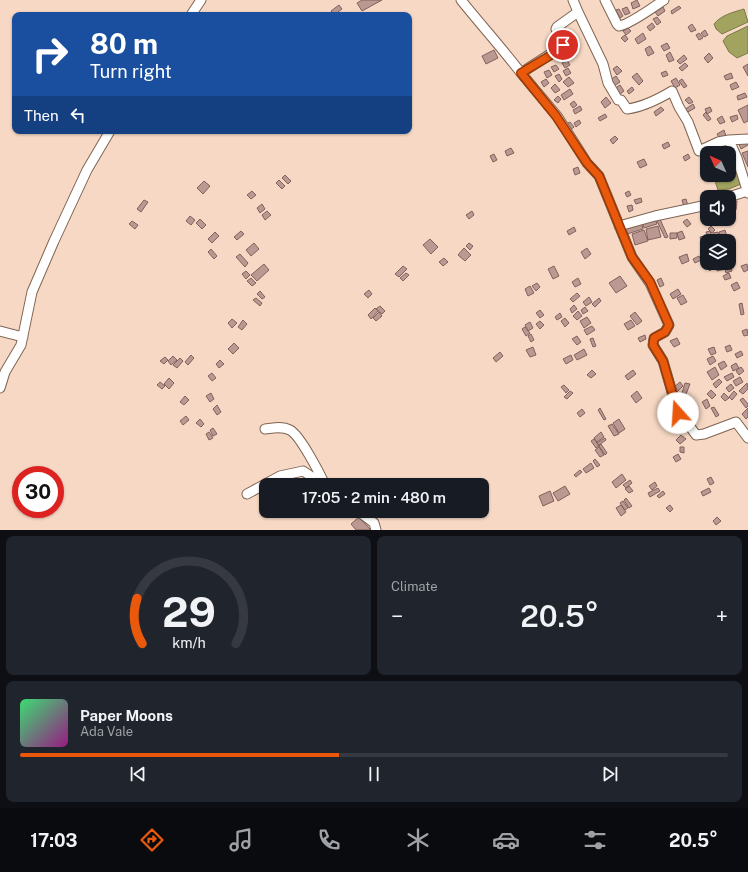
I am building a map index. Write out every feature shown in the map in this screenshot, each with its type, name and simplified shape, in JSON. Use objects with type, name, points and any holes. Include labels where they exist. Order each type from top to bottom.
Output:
[{"type":"street","points":[[193,12],[201,0]]},
{"type":"street","points":[[462,0],[477,21],[504,51],[556,116],[587,163],[599,176],[632,257],[650,282],[669,325],[665,332],[654,338],[653,345],[663,361],[678,413],[696,435],[704,434],[736,422],[748,438]]},
{"type":"street","points":[[605,0],[619,26],[622,26],[664,0]]},
{"type":"street","points":[[521,73],[561,48],[563,45],[556,28],[578,4],[603,64],[608,83],[618,100],[621,100],[627,109],[637,108],[658,100],[672,91],[688,122],[698,151],[718,142],[748,139]]},
{"type":"street","points":[[0,388],[5,372],[21,345],[32,292],[87,170],[108,134]]},
{"type":"street","points":[[729,140],[737,158],[748,192],[736,195]]},
{"type":"street","points":[[619,226],[700,206]]},
{"type":"street","points":[[0,331],[22,337]]},
{"type":"street","points":[[265,429],[281,427],[291,430],[318,469],[322,478]]},
{"type":"street","points":[[276,478],[303,471],[314,478]]},
{"type":"street","points":[[247,494],[259,487]]},
{"type":"street","points":[[367,518],[374,523],[376,530]]},
{"type":"shaded area","points":[[744,9],[748,22],[722,34],[716,29],[714,24],[720,18]]},
{"type":"shaded area","points":[[748,26],[748,53],[737,58],[729,52],[723,41],[727,36]]},
{"type":"shaded area","points":[[736,165],[741,184],[729,189],[718,190],[715,182],[736,182]]},
{"type":"building","points":[[362,0],[382,0],[362,11],[357,3]]},
{"type":"building","points":[[637,0],[640,6],[633,9],[631,3]]},
{"type":"building","points":[[339,5],[342,9],[338,12],[331,11]]},
{"type":"building","points":[[679,6],[681,8],[672,14],[671,11]]},
{"type":"building","points":[[627,7],[630,13],[625,15],[622,9]]},
{"type":"building","points":[[663,7],[665,11],[658,16],[655,12]]},
{"type":"building","points":[[619,9],[623,16],[620,18],[616,10]]},
{"type":"building","points":[[657,17],[661,22],[657,25],[653,19]]},
{"type":"building","points":[[652,23],[655,27],[650,31],[647,27]]},
{"type":"building","points":[[692,24],[696,30],[691,32],[688,27]]},
{"type":"building","points":[[628,28],[631,31],[626,35],[623,31]]},
{"type":"building","points":[[705,30],[708,35],[704,37],[701,33]]},
{"type":"building","points":[[643,33],[646,39],[638,44],[635,39]]},
{"type":"building","points":[[699,33],[703,38],[699,40],[696,35]]},
{"type":"building","points":[[625,35],[628,39],[625,42],[621,38]]},
{"type":"building","points":[[574,43],[578,48],[575,50],[571,45]]},
{"type":"building","points":[[667,43],[670,48],[664,51],[661,46]]},
{"type":"building","points":[[650,46],[654,53],[648,56],[645,49]]},
{"type":"building","points":[[494,50],[498,58],[486,64],[482,56]]},
{"type":"building","points":[[670,52],[674,60],[669,62],[666,55]]},
{"type":"building","points":[[709,53],[713,58],[708,63],[704,58]]},
{"type":"building","points":[[684,55],[687,59],[680,64],[677,61]]},
{"type":"building","points":[[567,60],[570,65],[565,68],[562,63]]},
{"type":"building","points":[[685,63],[688,66],[682,71],[679,68]]},
{"type":"building","points":[[748,64],[748,76],[743,67]]},
{"type":"building","points":[[556,65],[559,69],[554,72],[551,67]]},
{"type":"building","points":[[617,66],[622,71],[617,75],[613,69]]},
{"type":"building","points":[[568,68],[571,73],[566,76],[563,71]]},
{"type":"building","points":[[549,70],[552,75],[547,78],[544,72]]},
{"type":"building","points":[[666,71],[668,75],[663,77],[661,73]]},
{"type":"building","points":[[637,73],[643,81],[639,85],[632,77]]},
{"type":"building","points":[[731,73],[733,78],[726,80],[724,76]]},
{"type":"building","points":[[559,74],[562,79],[559,82],[555,76]]},
{"type":"building","points":[[616,76],[620,82],[614,86],[610,80]]},
{"type":"building","points":[[569,77],[574,83],[568,87],[563,82]]},
{"type":"building","points":[[676,78],[680,85],[675,88],[671,81]]},
{"type":"building","points":[[546,79],[549,83],[544,87],[541,82]]},
{"type":"building","points":[[682,79],[687,86],[684,88],[679,81]]},
{"type":"building","points":[[736,82],[739,87],[732,90],[730,85]]},
{"type":"building","points":[[555,84],[560,90],[555,93],[551,88]]},
{"type":"building","points":[[620,85],[624,91],[619,95],[614,89]]},
{"type":"building","points":[[632,87],[634,90],[629,94],[627,91]]},
{"type":"building","points":[[570,89],[573,94],[564,100],[561,95]]},
{"type":"building","points":[[745,93],[747,97],[738,100],[737,96]]},
{"type":"building","points":[[558,96],[561,99],[558,103],[554,100]]},
{"type":"building","points":[[606,97],[611,103],[605,108],[601,102]]},
{"type":"building","points":[[689,97],[693,102],[689,104],[685,100]]},
{"type":"building","points":[[574,101],[577,105],[573,108],[570,104]]},
{"type":"building","points":[[693,104],[695,108],[686,113],[684,110]]},
{"type":"building","points":[[748,105],[748,121],[744,123],[738,110]]},
{"type":"building","points":[[580,106],[582,110],[575,114],[573,110]]},
{"type":"building","points":[[661,107],[664,110],[656,116],[654,112]]},
{"type":"building","points":[[710,107],[712,111],[707,114],[705,109]]},
{"type":"building","points":[[706,112],[711,119],[708,121],[703,115]]},
{"type":"building","points":[[605,114],[607,117],[600,121],[598,118]]},
{"type":"building","points":[[737,115],[738,119],[732,122],[730,117]]},
{"type":"building","points":[[722,116],[725,122],[720,124],[717,119]]},
{"type":"building","points":[[579,120],[581,123],[576,127],[574,123]]},
{"type":"building","points":[[570,122],[574,127],[570,130],[566,124]]},
{"type":"building","points":[[724,130],[726,136],[720,139],[717,134]]},
{"type":"building","points":[[615,136],[618,139],[613,144],[610,140]]},
{"type":"building","points":[[747,140],[748,145],[741,149],[739,144]]},
{"type":"building","points":[[668,142],[670,146],[664,149],[662,145]]},
{"type":"building","points":[[511,148],[514,153],[507,156],[505,151]]},
{"type":"building","points":[[748,151],[748,167],[742,153]]},
{"type":"building","points":[[494,154],[497,160],[493,162],[490,156]]},
{"type":"building","points":[[688,154],[690,158],[685,161],[683,157]]},
{"type":"building","points":[[644,159],[647,165],[640,168],[637,162]]},
{"type":"building","points":[[578,167],[580,173],[575,175],[573,169]]},
{"type":"building","points":[[285,175],[291,181],[288,184],[282,178]]},
{"type":"building","points":[[279,180],[285,186],[282,189],[276,183]]},
{"type":"building","points":[[204,181],[210,186],[203,194],[197,188]]},
{"type":"building","points":[[252,191],[256,195],[251,199],[247,195]]},
{"type":"building","points":[[629,191],[631,195],[627,197],[625,193]]},
{"type":"building","points":[[641,198],[642,202],[636,204],[634,200]]},
{"type":"building","points":[[686,199],[688,206],[684,207],[682,200]]},
{"type":"building","points":[[144,200],[148,202],[141,212],[137,209]]},
{"type":"building","points":[[262,204],[265,209],[260,213],[257,208]]},
{"type":"building","points":[[632,205],[633,210],[629,212],[627,206]]},
{"type":"building","points":[[267,211],[271,215],[265,220],[262,215]]},
{"type":"building","points":[[472,211],[474,215],[469,219],[466,215]]},
{"type":"building","points":[[190,216],[195,220],[191,225],[186,221]]},
{"type":"building","points":[[659,217],[668,237],[665,238],[656,219]]},
{"type":"building","points":[[655,218],[657,224],[644,228],[642,221]]},
{"type":"building","points":[[200,219],[206,225],[202,229],[196,223]]},
{"type":"building","points":[[687,219],[691,224],[687,227],[683,222]]},
{"type":"building","points":[[132,221],[138,225],[135,229],[129,224]]},
{"type":"building","points":[[641,221],[643,229],[627,234],[624,227]]},
{"type":"building","points":[[658,226],[661,237],[648,240],[646,229]]},
{"type":"building","points":[[711,226],[715,230],[712,233],[708,229]]},
{"type":"building","points":[[574,227],[576,231],[569,235],[567,231]]},
{"type":"building","points":[[644,230],[648,241],[635,245],[632,234]]},
{"type":"building","points":[[725,230],[726,234],[720,234],[719,232]]},
{"type":"building","points":[[241,231],[244,234],[237,240],[234,237]]},
{"type":"building","points":[[682,231],[685,238],[679,240],[677,233]]},
{"type":"building","points":[[710,231],[711,234],[707,234],[706,232]]},
{"type":"building","points":[[215,232],[219,236],[212,243],[208,239]]},
{"type":"building","points":[[670,233],[677,233],[677,238],[670,239]]},
{"type":"building","points":[[430,239],[438,247],[431,254],[423,245]]},
{"type":"building","points":[[254,243],[259,249],[251,256],[246,250]]},
{"type":"building","points":[[469,243],[473,246],[470,250],[466,246]]},
{"type":"building","points":[[464,248],[471,255],[465,261],[458,255]]},
{"type":"building","points":[[587,248],[591,254],[585,259],[581,252]]},
{"type":"building","points":[[211,249],[217,256],[214,259],[208,252]]},
{"type":"building","points":[[240,254],[248,263],[245,267],[236,257]]},
{"type":"building","points":[[687,254],[689,261],[682,264],[679,257]]},
{"type":"building","points":[[699,256],[700,260],[695,263],[693,259]]},
{"type":"building","points":[[444,258],[448,262],[443,266],[439,262]]},
{"type":"building","points":[[264,264],[269,270],[257,281],[251,275]]},
{"type":"building","points":[[747,264],[748,270],[744,272],[741,266]]},
{"type":"building","points":[[403,266],[407,269],[399,277],[395,274]]},
{"type":"building","points":[[554,266],[559,276],[553,279],[548,269]]},
{"type":"building","points":[[725,270],[732,270],[732,271],[726,273]]},
{"type":"building","points":[[246,271],[250,275],[246,279],[242,274]]},
{"type":"building","points":[[406,273],[409,275],[403,281],[400,278]]},
{"type":"building","points":[[729,273],[731,278],[725,280],[723,276]]},
{"type":"building","points":[[620,276],[627,286],[616,293],[609,283]]},
{"type":"building","points":[[251,278],[256,283],[252,286],[247,281]]},
{"type":"building","points":[[578,278],[581,284],[575,287],[572,282]]},
{"type":"building","points":[[661,278],[664,285],[660,287],[657,280]]},
{"type":"building","points":[[737,282],[740,288],[734,291],[731,285]]},
{"type":"building","points":[[537,283],[540,287],[536,291],[532,286]]},
{"type":"building","points":[[530,286],[534,293],[528,296],[525,289]]},
{"type":"building","points":[[678,289],[681,294],[673,299],[670,294]]},
{"type":"building","points":[[369,290],[372,294],[368,298],[364,294]]},
{"type":"building","points":[[260,291],[265,297],[262,299],[257,294]]},
{"type":"building","points":[[577,293],[580,296],[573,302],[570,299]]},
{"type":"building","points":[[683,295],[687,302],[681,305],[677,298]]},
{"type":"building","points":[[589,297],[592,302],[586,306],[583,302]]},
{"type":"building","points":[[256,298],[262,303],[260,306],[253,300]]},
{"type":"building","points":[[599,298],[601,301],[595,307],[592,304]]},
{"type":"building","points":[[742,303],[744,314],[741,315],[739,304]]},
{"type":"building","points":[[574,305],[577,309],[572,313],[570,309]]},
{"type":"building","points":[[380,306],[385,311],[382,314],[376,309]]},
{"type":"building","points":[[585,307],[588,311],[583,314],[581,310]]},
{"type":"building","points":[[375,308],[378,311],[371,319],[368,315]]},
{"type":"building","points":[[540,310],[544,315],[540,318],[536,313]]},
{"type":"building","points":[[578,311],[582,316],[577,320],[573,316]]},
{"type":"building","points":[[379,312],[382,316],[376,321],[373,318]]},
{"type":"building","points":[[635,312],[642,321],[637,325],[630,316]]},
{"type":"building","points":[[560,313],[562,317],[557,320],[555,317]]},
{"type":"building","points":[[587,317],[591,323],[584,328],[580,321]]},
{"type":"building","points":[[565,318],[569,323],[565,327],[561,321]]},
{"type":"building","points":[[232,319],[237,323],[232,328],[228,323]]},
{"type":"building","points":[[243,320],[247,324],[242,330],[238,327]]},
{"type":"building","points":[[631,320],[635,326],[628,330],[624,324]]},
{"type":"building","points":[[540,321],[544,325],[540,329],[536,324]]},
{"type":"building","points":[[530,322],[533,328],[528,331],[525,325]]},
{"type":"building","points":[[592,326],[595,330],[587,335],[584,330]]},
{"type":"building","points":[[525,327],[530,333],[526,336],[522,329]]},
{"type":"building","points":[[747,329],[748,335],[744,336],[742,331]]},
{"type":"building","points":[[531,334],[534,340],[531,342],[528,336]]},
{"type":"building","points":[[645,335],[646,339],[640,342],[638,338]]},
{"type":"building","points":[[577,336],[581,342],[577,345],[572,339]]},
{"type":"building","points":[[593,338],[596,346],[593,347],[590,339]]},
{"type":"building","points":[[677,338],[680,344],[674,347],[670,341]]},
{"type":"building","points":[[234,343],[239,348],[233,354],[228,349]]},
{"type":"building","points":[[730,345],[732,350],[727,352],[725,347]]},
{"type":"building","points":[[533,347],[536,355],[530,357],[526,350]]},
{"type":"building","points":[[714,347],[716,353],[711,355],[708,349]]},
{"type":"building","points":[[584,349],[587,355],[577,360],[574,355]]},
{"type":"building","points":[[741,351],[743,355],[737,358],[735,354]]},
{"type":"building","points":[[500,352],[503,356],[496,362],[493,358]]},
{"type":"building","points":[[191,355],[194,358],[188,365],[185,362]]},
{"type":"building","points":[[571,355],[573,360],[566,364],[563,359]]},
{"type":"building","points":[[173,356],[177,360],[171,365],[168,361]]},
{"type":"building","points":[[713,356],[716,361],[710,365],[707,359]]},
{"type":"building","points":[[165,357],[168,360],[164,364],[160,361]]},
{"type":"building","points":[[180,358],[183,361],[177,368],[173,365]]},
{"type":"building","points":[[220,360],[224,364],[219,368],[216,364]]},
{"type":"building","points":[[724,361],[727,366],[721,370],[718,364]]},
{"type":"building","points":[[736,363],[739,368],[733,371],[731,366]]},
{"type":"building","points":[[715,367],[719,375],[712,380],[707,372]]},
{"type":"building","points":[[741,367],[744,371],[739,375],[736,371]]},
{"type":"building","points":[[592,370],[596,374],[591,378],[587,375]]},
{"type":"building","points":[[633,370],[636,374],[628,380],[625,376]]},
{"type":"building","points":[[212,373],[216,378],[212,381],[208,376]]},
{"type":"building","points":[[732,373],[734,377],[727,381],[724,377]]},
{"type":"building","points":[[740,377],[743,382],[736,386],[733,381]]},
{"type":"building","points":[[169,378],[174,383],[169,389],[164,384]]},
{"type":"building","points":[[719,379],[722,382],[716,388],[713,384]]},
{"type":"building","points":[[160,382],[165,386],[162,389],[157,385]]},
{"type":"building","points":[[680,382],[683,386],[677,392],[673,388]]},
{"type":"building","points":[[685,383],[690,384],[686,394],[682,393]]},
{"type":"building","points":[[747,383],[748,389],[743,394],[739,391]]},
{"type":"building","points":[[731,384],[734,388],[729,392],[726,388]]},
{"type":"building","points":[[564,385],[569,390],[566,393],[561,387]]},
{"type":"building","points":[[711,390],[716,395],[712,399],[707,394]]},
{"type":"building","points":[[570,391],[573,393],[567,399],[564,397]]},
{"type":"building","points":[[637,391],[642,398],[636,403],[631,396]]},
{"type":"building","points":[[734,391],[737,394],[732,400],[729,397]]},
{"type":"building","points":[[211,393],[214,399],[210,402],[206,396]]},
{"type":"building","points":[[724,393],[729,398],[725,401],[721,397]]},
{"type":"building","points":[[185,396],[189,400],[184,405],[180,402]]},
{"type":"building","points":[[743,398],[748,404],[746,408],[740,400]]},
{"type":"building","points":[[707,399],[710,406],[706,409],[702,402]]},
{"type":"building","points":[[217,405],[221,412],[217,415],[213,409]]},
{"type":"building","points":[[714,407],[719,415],[716,417],[711,408]]},
{"type":"building","points":[[600,408],[606,419],[604,420],[598,410]]},
{"type":"building","points":[[748,408],[748,417],[746,419],[742,414]]},
{"type":"building","points":[[582,409],[585,413],[580,417],[577,413]]},
{"type":"building","points":[[694,412],[697,416],[693,419],[690,414]]},
{"type":"building","points":[[186,416],[189,420],[183,425],[180,421]]},
{"type":"building","points":[[200,419],[204,424],[201,427],[196,423]]},
{"type":"building","points":[[619,419],[625,429],[619,433],[613,423]]},
{"type":"building","points":[[671,420],[675,425],[669,430],[665,425]]},
{"type":"building","points":[[612,424],[619,434],[614,436],[608,426]]},
{"type":"building","points":[[213,428],[217,434],[213,436],[210,430]]},
{"type":"building","points":[[209,432],[213,438],[209,440],[206,434]]},
{"type":"building","points":[[601,432],[604,437],[597,442],[594,438]]},
{"type":"building","points":[[681,435],[686,439],[680,444],[676,440]]},
{"type":"building","points":[[605,438],[606,440],[599,445],[597,443]]},
{"type":"building","points":[[594,439],[599,446],[596,448],[591,441]]},
{"type":"building","points":[[601,444],[607,453],[605,455],[599,446]]},
{"type":"building","points":[[599,447],[604,455],[600,457],[595,450]]},
{"type":"building","points":[[680,447],[684,447],[684,453],[680,452]]},
{"type":"building","points":[[678,454],[681,459],[676,462],[673,457]]},
{"type":"building","points":[[595,459],[600,465],[597,467],[593,461]]},
{"type":"building","points":[[591,463],[594,468],[586,473],[583,469]]},
{"type":"building","points":[[580,470],[582,472],[576,477],[574,475]]},
{"type":"building","points":[[622,474],[626,480],[616,488],[612,482]]},
{"type":"building","points":[[711,477],[714,483],[710,485],[707,479]]},
{"type":"building","points":[[630,480],[632,483],[626,488],[623,485]]},
{"type":"building","points":[[655,482],[657,486],[652,490],[649,486]]},
{"type":"building","points":[[565,486],[570,494],[558,501],[553,493]]},
{"type":"building","points":[[629,486],[633,491],[629,493],[625,489]]},
{"type":"building","points":[[658,488],[660,491],[650,497],[648,493]]},
{"type":"building","points":[[709,488],[711,492],[703,496],[701,492]]},
{"type":"building","points":[[550,491],[554,501],[543,506],[539,496]]},
{"type":"building","points":[[663,491],[665,494],[659,498],[657,496]]},
{"type":"building","points":[[626,498],[632,506],[629,508],[624,500]]},
{"type":"building","points":[[623,501],[628,508],[625,510],[620,503]]},
{"type":"building","points":[[621,505],[626,512],[621,516],[616,508]]},
{"type":"building","points":[[670,505],[673,509],[670,512],[666,508]]},
{"type":"building","points":[[717,517],[721,521],[716,525],[713,521]]},
{"type":"building","points":[[360,518],[370,530],[356,530],[351,524]]},
{"type":"route","points":[[563,45],[556,52],[521,73],[556,116],[587,163],[599,176],[632,257],[650,282],[661,311],[669,325],[665,332],[654,338],[653,345],[663,361],[678,413]]}]
